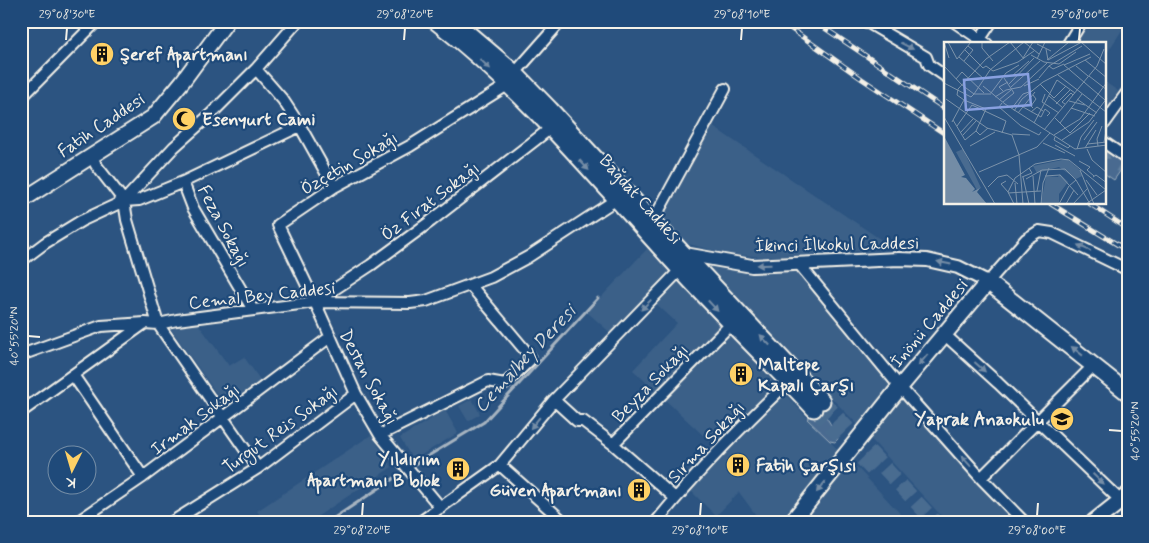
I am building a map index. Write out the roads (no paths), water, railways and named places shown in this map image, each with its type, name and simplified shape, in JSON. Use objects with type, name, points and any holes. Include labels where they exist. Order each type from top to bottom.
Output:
[{"type":"main road","name":"Fatih Caddesi","points":[[21,201],[156,114],[227,21]]},
{"type":"main road","name":"Bağdat Caddesi","points":[[434,21],[512,79]]},
{"type":"main road","name":"Bağdat Caddesi","points":[[455,22],[512,79],[622,196],[680,270],[818,405],[685,254],[653,221],[622,196]]},
{"type":"main road","name":"İnönü Caddesi","points":[[794,521],[900,387],[988,282]]},
{"type":"main road","name":"İkinci İlkokul Caddesi","points":[[988,282],[1128,393]]},
{"type":"main road","points":[[1094,522],[1124,498]]},
{"type":"street","points":[[21,98],[98,21]]},
{"type":"street","points":[[124,201],[174,147],[256,69],[298,21]]},
{"type":"street","name":"Özçetin Sokağı","points":[[315,302],[278,225],[334,187],[410,146],[512,79],[561,21]]},
{"type":"street","points":[[865,21],[926,57],[928,65],[944,75]]},
{"type":"street","points":[[953,21],[984,42],[992,21]]},
{"type":"street","points":[[1069,42],[1082,21]]},
{"type":"street","points":[[256,69],[283,100],[300,126],[334,187]]},
{"type":"street","points":[[653,221],[725,89]]},
{"type":"street","points":[[1106,122],[1128,91]]},
{"type":"street","name":"Öz Fırat Sokağı","points":[[315,302],[371,265],[431,221],[555,125]]},
{"type":"street","points":[[21,261],[45,243],[82,221],[124,201],[139,200],[183,182],[300,126]]},
{"type":"street","points":[[1106,144],[1128,159]]},
{"type":"street","points":[[92,156],[96,165],[124,201],[127,220],[158,324],[258,468]]},
{"type":"street","points":[[146,177],[157,192]]},
{"type":"street","name":"Feza Sokağı","points":[[183,182],[194,208],[253,310]]},
{"type":"street","name":"Cemal Bey Caddesi","points":[[21,355],[101,326],[158,324],[315,302],[410,304],[426,301],[471,286],[491,277],[528,257],[622,196]]},
{"type":"street","name":"İnönü Caddesi","points":[[988,282],[1026,239],[1039,231],[1057,236],[1128,270]]},
{"type":"street","name":"İkinci İlkokul Caddesi","points":[[685,254],[752,266],[899,259],[927,260],[958,267],[988,282]]},
{"type":"street","points":[[799,264],[900,387],[981,478],[1024,522]]},
{"type":"street","points":[[420,522],[500,465],[554,400],[680,270]]},
{"type":"street","points":[[380,435],[488,381],[505,384],[530,360],[529,355],[471,286]]},
{"type":"street","name":"Destan Sokağı","points":[[315,302],[356,394],[380,435],[441,508]]},
{"type":"street","points":[[21,412],[145,323]]},
{"type":"street","name":"Beyza Sokağı","points":[[676,498],[613,444],[727,328]]},
{"type":"street","points":[[944,334],[1124,498]]},
{"type":"street","name":"Irmak Sokağı","points":[[77,522],[143,477],[330,338]]},
{"type":"street","points":[[981,478],[1094,365]]},
{"type":"street","points":[[73,375],[143,477]]},
{"type":"street","name":"Sırma Sokağı","points":[[656,522],[747,421],[783,387]]},
{"type":"street","name":"Turgut Reis Sokağı","points":[[172,522],[258,468],[356,394]]},
{"type":"street","points":[[554,400],[577,420],[583,420],[613,444]]},
{"type":"street","points":[[500,465],[564,522]]},
{"type":"waterway","name":"Cemalbey Deresi","points":[[415,464],[484,422],[598,298]]},
{"type":"waterway","name":"Cemalbey Deresi","points":[[328,522],[402,473]]},
{"type":"tunnel","points":[[822,401],[935,522]]},
{"type":"tunnel","points":[[814,409],[874,471]]},
{"type":"railway","points":[[780,21],[862,79],[944,133]]},
{"type":"railway","points":[[814,21],[944,108]]},
{"type":"railway","points":[[1053,205],[1128,251]]},
{"type":"railway","points":[[1092,205],[1128,229]]},
{"type":"place","name":"Şeref Apartmanı","points":[[102,54]]},
{"type":"place","name":"Esenyurt Cami","points":[[184,119]]},
{"type":"place","name":"Maltepe Kapalı Çarşı","points":[[741,374]]},
{"type":"place","name":"Yaprak Anaokulu","points":[[1062,419]]},
{"type":"place","name":"Fatih Çarşısı","points":[[738,465]]},
{"type":"place","name":"Yıldırım Apartmanı B blok","points":[[458,469]]},
{"type":"place","name":"Güven Apartmanı","points":[[639,490]]}]
